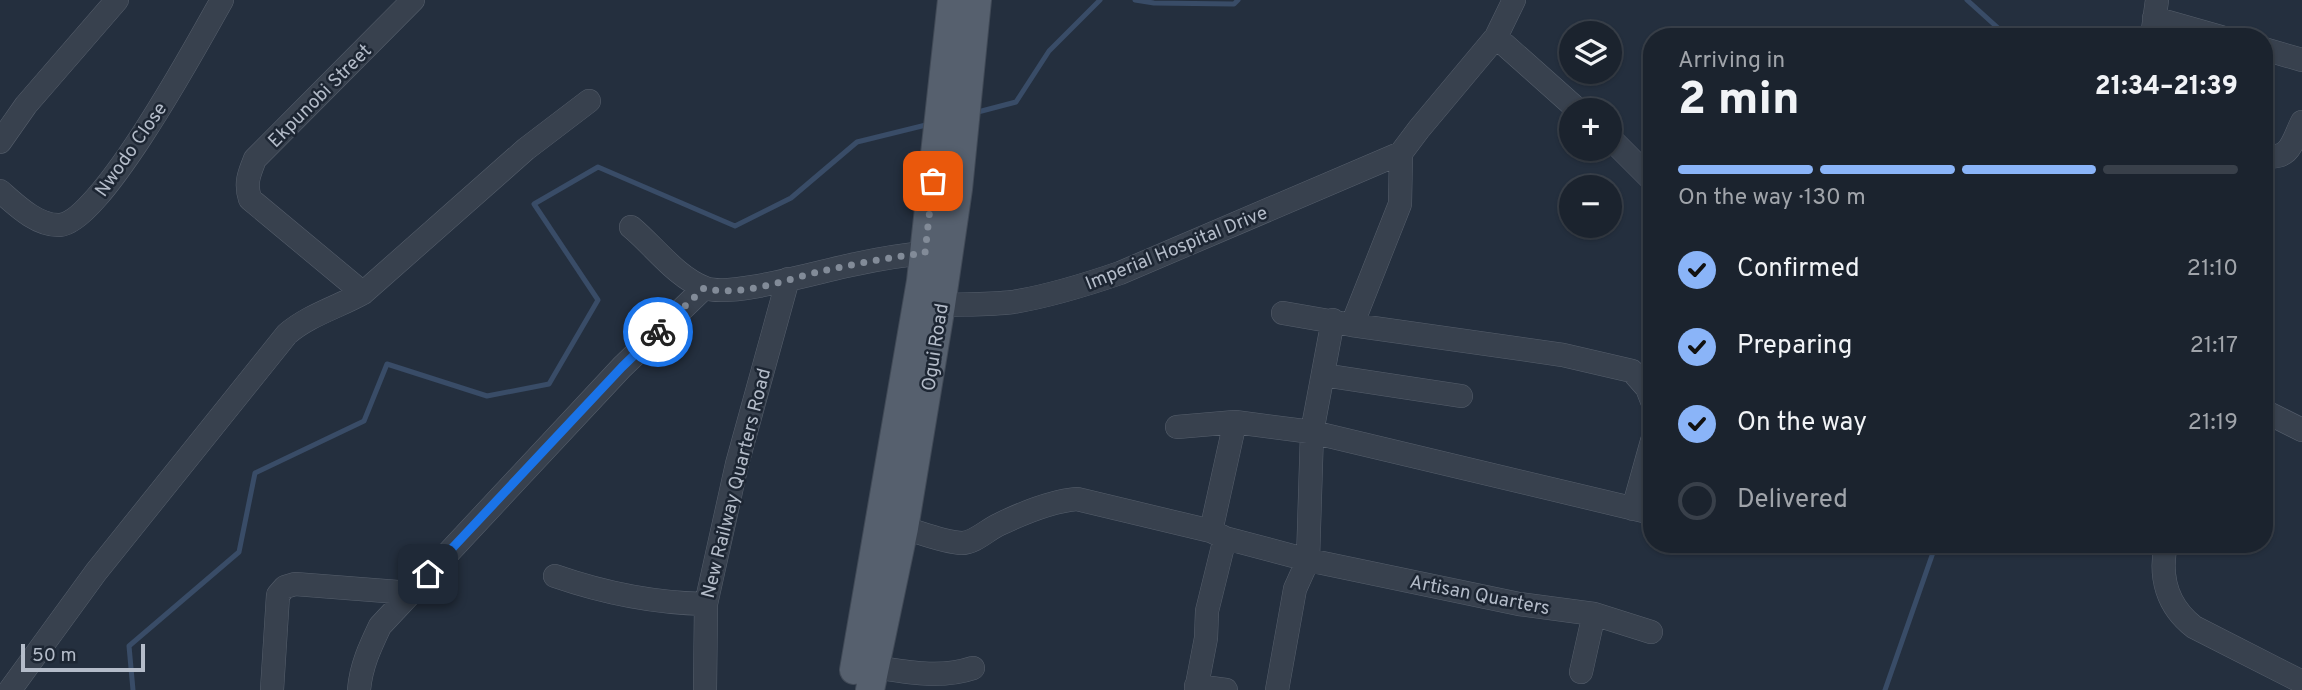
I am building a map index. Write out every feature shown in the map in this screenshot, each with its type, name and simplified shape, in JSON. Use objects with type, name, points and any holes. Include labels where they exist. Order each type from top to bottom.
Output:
[{"type":"main road","name":"Ogui Road","points":[[851,690],[922,349],[941,305],[958,189],[952,118],[952,0]]},
{"type":"main road","name":"Ogui Road","points":[[872,679],[904,528],[922,349],[925,253],[977,0]]},
{"type":"street","points":[[0,142],[26,105],[117,0]]},
{"type":"street","name":"Nwodo Close","points":[[0,191],[38,220],[60,225],[82,214],[105,187],[168,95],[222,0]]},
{"type":"street","name":"Ekpunobi Street","points":[[363,293],[250,199],[246,188],[248,176],[255,159],[413,0]]},
{"type":"street","points":[[1277,690],[1295,589],[1308,559],[1312,432],[1323,375],[1342,323],[1400,204],[1401,153],[1496,37],[1514,0]]},
{"type":"street","points":[[2154,18],[2189,28]]},
{"type":"street","points":[[1496,37],[1565,98]]},
{"type":"street","points":[[2273,52],[2302,60]]},
{"type":"street","points":[[10,690],[96,572],[197,444],[230,407],[275,347],[297,325],[363,293],[526,149],[589,102]]},
{"type":"street","points":[[2273,157],[2286,154],[2302,122]]},
{"type":"street","points":[[1622,150],[1643,171]]},
{"type":"street","name":"Imperial Hospital Drive","points":[[941,305],[1010,302],[1082,286],[1120,273],[1401,153]]},
{"type":"street","points":[[631,227],[684,276],[717,292],[859,263],[925,253]]},
{"type":"street","name":"New Railway Quarters Road","points":[[705,690],[706,604],[740,451],[788,279]]},
{"type":"street","points":[[359,690],[366,656],[380,626],[622,367],[704,288]]},
{"type":"street","points":[[1283,313],[1563,355],[1632,372],[1643,384]]},
{"type":"street","points":[[1323,375],[1461,396]]},
{"type":"street","points":[[2273,416],[2302,430]]},
{"type":"street","points":[[1227,690],[1196,688],[1206,638],[1207,611],[1236,422]]},
{"type":"street","points":[[1177,428],[1236,422],[1312,432],[1643,511]]},
{"type":"street","name":"Artisan Quarters","points":[[904,528],[945,540],[971,542],[1003,522],[1059,502],[1077,499],[1308,559],[1519,604],[1594,614],[1651,632]]},
{"type":"street","points":[[2165,553],[2163,574],[2168,592],[2180,616],[2194,627],[2302,682]]},
{"type":"street","points":[[555,576],[611,593],[675,604],[706,604]]},
{"type":"street","points":[[272,690],[278,595],[285,587],[295,584],[411,593]]},
{"type":"street","points":[[1581,672],[1594,614]]},
{"type":"street","points":[[872,679],[958,673],[973,668]]},
{"type":"waterway","points":[[974,113],[1016,102],[1049,51],[1100,0]]},
{"type":"waterway","points":[[1135,0],[1154,3],[1234,4],[1238,0]]},
{"type":"waterway","points":[[1967,0],[1998,28]]},
{"type":"waterway","points":[[133,690],[129,646],[239,552],[255,473],[364,421],[387,364],[487,396],[549,384],[598,300],[534,204],[598,167],[735,226],[791,198],[857,142],[930,124]]},
{"type":"waterway","points":[[1885,690],[1933,553]]},
{"type":"way so far","points":[[658,332],[704,288],[717,292],[746,288],[859,263],[925,253],[933,181]]},
{"type":"route","points":[[428,574],[658,332]]}]
